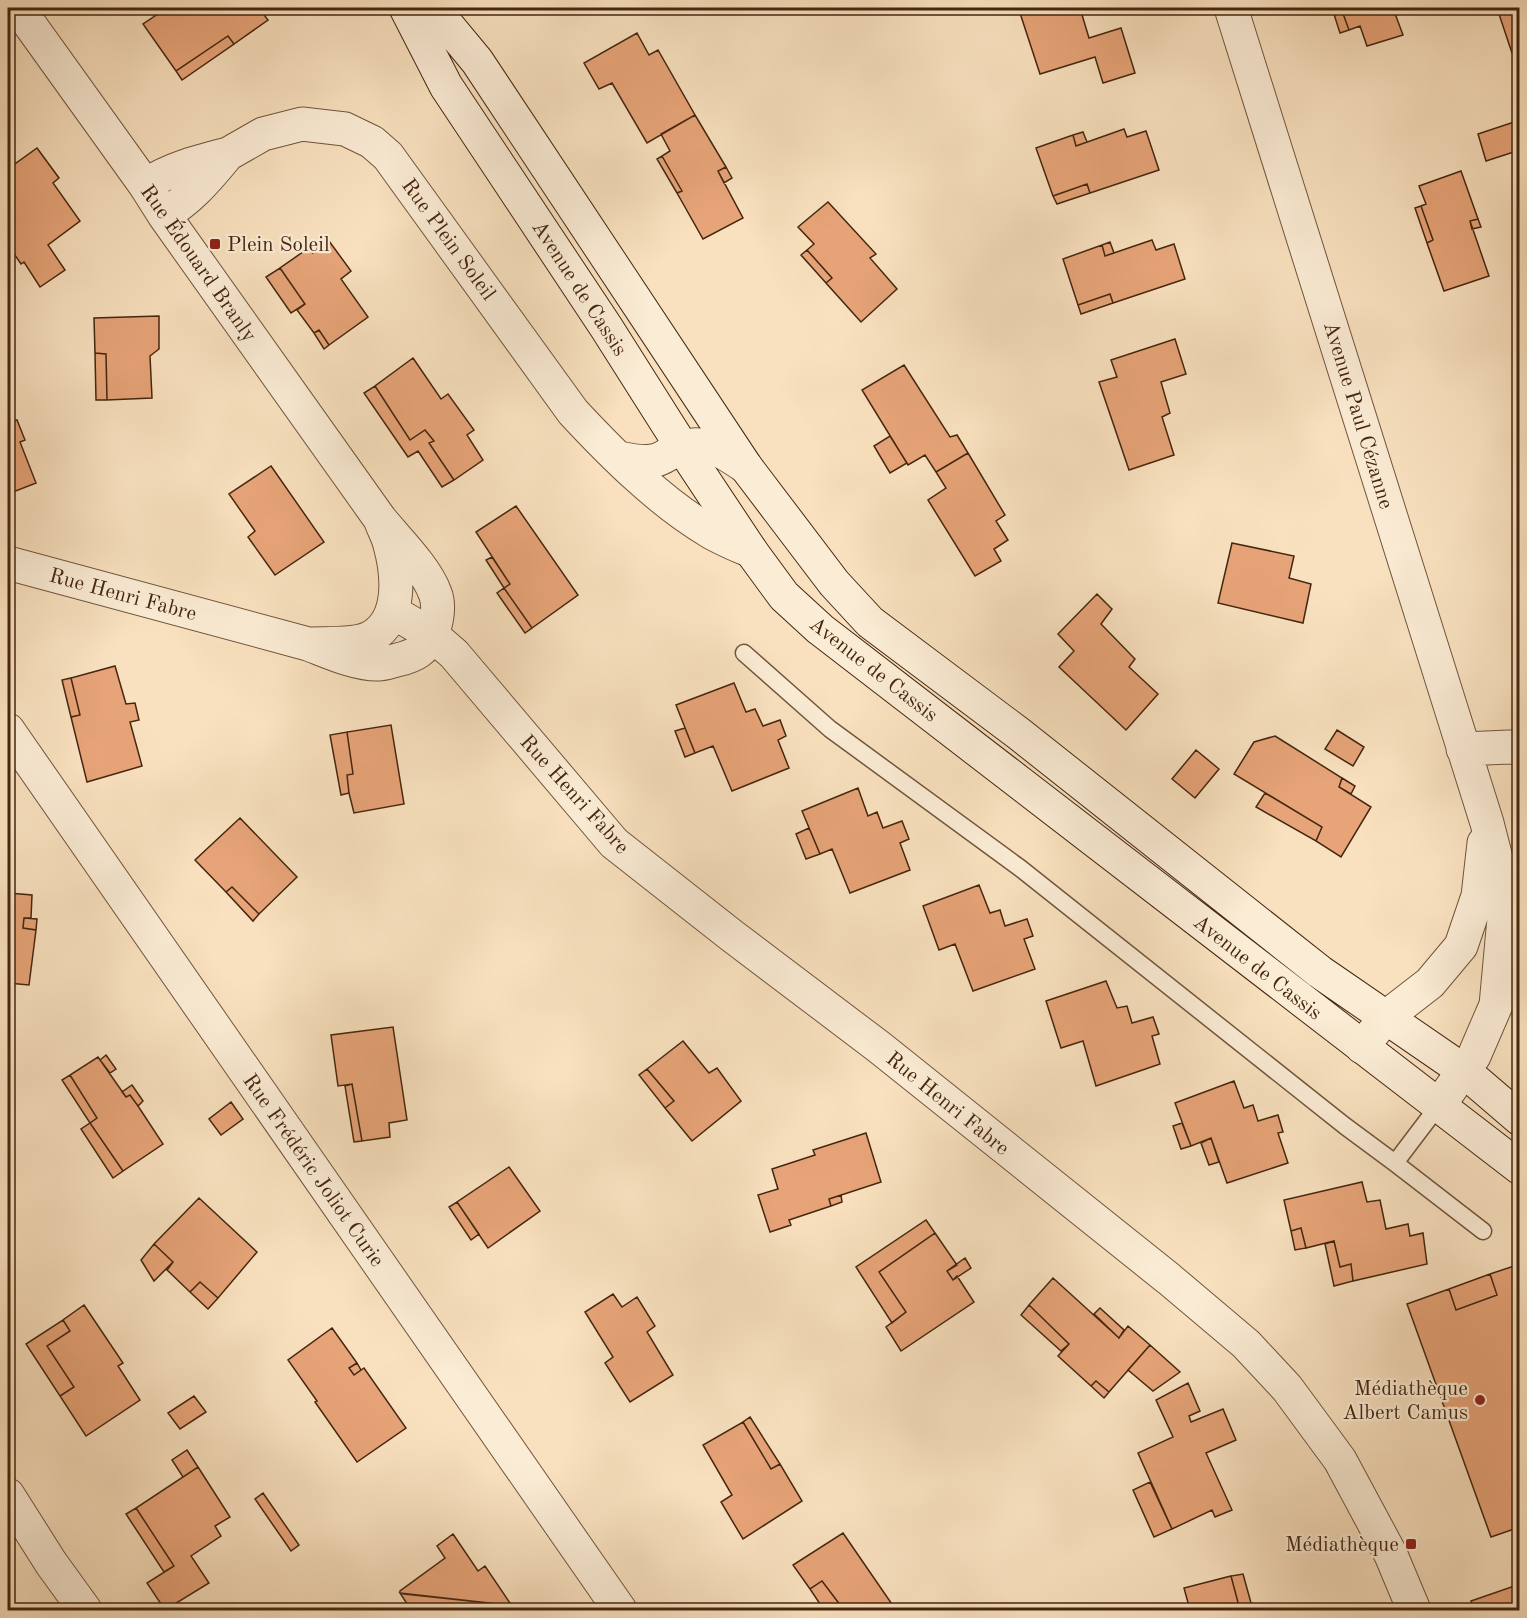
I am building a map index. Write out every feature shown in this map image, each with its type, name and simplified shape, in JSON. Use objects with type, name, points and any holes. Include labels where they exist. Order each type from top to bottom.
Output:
[{"type":"street","name":"Rue Édouard Branly","points":[[18,8],[380,519],[426,575],[436,594],[436,623],[432,635]]},
{"type":"street","name":"Avenue de Cassis","points":[[406,8],[446,86],[606,327],[682,447],[751,551],[784,596],[820,629],[1520,1168]]},
{"type":"street","name":"Avenue de Cassis","points":[[433,8],[477,61],[746,467],[834,583],[870,622],[1018,733],[1320,972],[1464,1071],[1520,1119]]},
{"type":"street","name":"Avenue Paul Cézanne","points":[[1231,8],[1513,911],[1496,1005],[1474,1056],[1439,1105]]},
{"type":"street","name":"Rue Plein Soleil","points":[[145,185],[163,174],[187,165],[228,154],[263,134],[302,124],[345,129],[372,142],[388,156],[573,412],[667,502],[710,532],[751,551]]},
{"type":"street","name":"Rue Plein Soleil","points":[[164,215],[182,204],[198,189],[228,154]]},
{"type":"street","points":[[619,458],[651,462],[682,447],[699,444],[728,454],[746,467]]},
{"type":"street","name":"Rue Édouard Branly","points":[[380,519],[390,544],[395,572],[393,612]]},
{"type":"street","name":"Rue Henri Fabre","points":[[8,563],[308,644],[349,660],[379,664],[411,657],[424,648],[432,635]]},
{"type":"street","name":"Rue Henri Fabre","points":[[308,644],[353,642],[373,637],[393,612],[432,635],[454,654],[614,843],[879,1047],[1169,1279],[1246,1344],[1287,1388],[1340,1460],[1391,1555],[1414,1611]]},
{"type":"street","name":"Rue Frédéric Joliot Curie","points":[[8,730],[620,1611]]},
{"type":"street","points":[[1463,749],[1520,748]]},
{"type":"street","name":"Avenue Paul Cézanne","points":[[1362,1047],[1386,1017],[1430,983],[1461,946],[1478,896],[1487,823]]},
{"type":"street","points":[[8,1495],[85,1611]]},
{"type":"lane","points":[[744,652],[830,729],[1020,868],[1345,1126],[1483,1232]]},
{"type":"lane","points":[[1395,1163],[1439,1105]]},
{"type":"building","points":[[167,8],[259,8],[268,20],[234,44],[228,36],[176,71],[143,24]]},
{"type":"building","points":[[1080,8],[1089,38],[1121,28],[1135,73],[1103,83],[1095,57],[1040,74],[1019,10]]},
{"type":"building","points":[[1332,8],[1341,8],[1349,30],[1340,33]]},
{"type":"building","points":[[1341,8],[1393,8],[1403,35],[1367,46],[1360,26],[1349,30]]},
{"type":"building","points":[[1497,8],[1520,8],[1520,76],[1510,47]]},
{"type":"building","points":[[637,33],[649,55],[658,50],[695,115],[647,143],[612,83],[599,89],[584,63]]},
{"type":"building","points":[[228,36],[234,44],[182,80],[176,71]]},
{"type":"building","points":[[695,115],[726,167],[718,171],[743,218],[703,239],[677,193],[682,191],[662,156],[670,151],[661,134]]},
{"type":"building","points":[[1520,120],[1520,150],[1486,161],[1478,134]]},
{"type":"building","points":[[1124,129],[1127,137],[1146,131],[1159,170],[1090,193],[1087,184],[1053,196],[1036,148],[1073,135],[1076,146]]},
{"type":"building","points":[[1083,132],[1087,142],[1076,146],[1073,135]]},
{"type":"building","points":[[37,148],[59,178],[53,183],[80,221],[48,245],[65,270],[40,287],[24,262],[21,264],[8,245],[8,186],[13,182],[8,175],[8,169]]},
{"type":"building","points":[[662,156],[682,191],[677,193],[657,159]]},
{"type":"building","points":[[726,167],[732,178],[724,183],[718,171]]},
{"type":"building","points":[[1461,171],[1478,219],[1470,221],[1489,276],[1444,291],[1427,243],[1433,240],[1421,206],[1426,204],[1419,186]]},
{"type":"building","points":[[1087,184],[1090,193],[1057,204],[1053,196]]},
{"type":"building","points":[[828,202],[876,254],[870,258],[897,289],[861,322],[826,283],[832,278],[807,250],[814,244],[798,227]]},
{"type":"building","points":[[1421,206],[1433,240],[1427,243],[1415,208]]},
{"type":"building","points":[[1478,219],[1481,227],[1472,229],[1470,221]]},
{"type":"building","points":[[1152,240],[1156,250],[1174,244],[1185,279],[1113,303],[1110,294],[1078,305],[1063,259],[1102,245],[1105,256]]},
{"type":"building","points":[[329,241],[351,271],[341,279],[368,317],[329,345],[319,330],[314,333],[297,310],[305,304],[280,268],[310,247],[313,253]]},
{"type":"building","points":[[1110,242],[1114,253],[1105,256],[1102,245]]},
{"type":"building","points":[[807,250],[832,278],[826,283],[801,255]]},
{"type":"building","points":[[280,268],[305,304],[291,313],[266,277]]},
{"type":"building","points":[[1110,294],[1113,303],[1081,314],[1078,305]]},
{"type":"building","points":[[159,316],[159,349],[150,356],[152,398],[107,400],[106,354],[95,353],[94,318]]},
{"type":"building","points":[[319,330],[329,345],[324,349],[314,333]]},
{"type":"building","points":[[1175,339],[1186,374],[1161,382],[1170,413],[1162,417],[1174,455],[1129,470],[1099,382],[1117,377],[1111,360]]},
{"type":"building","points":[[95,353],[106,354],[107,400],[96,400]]},
{"type":"building","points":[[413,358],[441,399],[448,394],[474,430],[467,435],[483,460],[454,480],[429,443],[434,441],[425,430],[410,440],[375,386]]},
{"type":"building","points":[[904,365],[950,437],[957,435],[968,453],[936,472],[925,455],[908,465],[862,390]]},
{"type":"building","points":[[375,386],[410,440],[425,430],[434,441],[429,443],[454,480],[442,487],[418,451],[408,457],[364,393]]},
{"type":"building","points":[[8,415],[10,422],[17,420],[25,440],[20,442],[36,483],[8,494]]},
{"type":"building","points":[[890,436],[907,463],[890,473],[874,446]]},
{"type":"building","points":[[968,453],[1005,515],[996,521],[1008,540],[994,549],[1001,561],[975,576],[928,500],[946,488],[936,472]]},
{"type":"building","points":[[271,466],[324,542],[275,575],[248,537],[255,531],[229,494]]},
{"type":"building","points":[[516,506],[578,595],[532,628],[504,588],[510,584],[476,532]]},
{"type":"building","points":[[1232,543],[1294,556],[1289,578],[1311,584],[1303,623],[1218,603]]},
{"type":"building","points":[[492,557],[510,584],[504,588],[486,560]]},
{"type":"building","points":[[504,588],[532,628],[525,633],[497,593]]},
{"type":"building","points":[[1097,594],[1112,609],[1101,624],[1135,659],[1129,667],[1158,694],[1126,730],[1059,667],[1074,651],[1058,634]]},
{"type":"building","points":[[115,666],[126,704],[135,703],[139,720],[130,722],[142,766],[87,782],[71,717],[80,715],[71,678]]},
{"type":"building","points":[[71,678],[80,715],[71,717],[62,680]]},
{"type":"building","points":[[734,683],[746,712],[755,709],[763,726],[780,720],[786,736],[778,740],[789,768],[732,791],[713,746],[695,753],[676,705]]},
{"type":"building","points":[[391,725],[404,804],[354,813],[347,775],[353,774],[347,732]]},
{"type":"building","points":[[685,728],[695,753],[685,757],[675,731]]},
{"type":"building","points":[[1337,730],[1364,747],[1353,766],[1325,749]]},
{"type":"building","points":[[347,732],[353,774],[347,775],[349,793],[341,795],[330,735]]},
{"type":"building","points":[[1275,736],[1342,778],[1339,787],[1371,807],[1341,857],[1316,841],[1322,827],[1234,774],[1254,742]]},
{"type":"building","points":[[1196,750],[1219,769],[1195,798],[1172,779]]},
{"type":"building","points":[[1342,778],[1355,786],[1351,794],[1339,787]]},
{"type":"building","points":[[858,788],[868,816],[877,812],[883,828],[902,821],[909,839],[900,843],[910,870],[850,893],[832,849],[820,854],[802,811]]},
{"type":"building","points":[[1265,793],[1322,827],[1316,841],[1256,807]]},
{"type":"building","points":[[240,818],[297,877],[259,914],[232,887],[226,892],[195,860]]},
{"type":"building","points":[[809,828],[820,854],[806,859],[796,834]]},
{"type":"building","points":[[979,885],[990,913],[1000,910],[1005,926],[1027,919],[1033,936],[1024,939],[1035,969],[973,991],[955,944],[939,950],[923,906]]},
{"type":"building","points":[[232,887],[259,914],[253,921],[226,892]]},
{"type":"building","points":[[8,893],[32,895],[31,918],[24,918],[23,928],[36,930],[29,985],[8,983]]},
{"type":"building","points":[[24,918],[37,919],[36,930],[23,928]]},
{"type":"building","points":[[1106,981],[1117,1008],[1127,1006],[1132,1023],[1153,1017],[1159,1034],[1152,1036],[1160,1064],[1096,1086],[1083,1041],[1061,1048],[1046,1001]]},
{"type":"building","points":[[393,1027],[407,1120],[389,1123],[390,1137],[362,1141],[352,1084],[338,1086],[331,1035]]},
{"type":"building","points":[[683,1041],[709,1073],[717,1068],[741,1101],[692,1141],[665,1108],[674,1101],[647,1069]]},
{"type":"building","points":[[106,1055],[116,1069],[110,1073],[100,1060]]},
{"type":"building","points":[[98,1057],[126,1097],[130,1095],[163,1144],[123,1171],[90,1123],[97,1118],[70,1075]]},
{"type":"building","points":[[647,1069],[674,1101],[665,1108],[639,1075]]},
{"type":"building","points":[[70,1075],[97,1118],[90,1123],[62,1080]]},
{"type":"building","points":[[1234,1081],[1244,1108],[1253,1105],[1258,1121],[1278,1115],[1283,1132],[1278,1133],[1288,1163],[1227,1183],[1211,1138],[1191,1146],[1175,1103]]},
{"type":"building","points":[[352,1084],[362,1141],[354,1142],[345,1086]]},
{"type":"building","points":[[132,1085],[143,1101],[138,1106],[130,1095],[126,1097],[122,1092]]},
{"type":"building","points":[[231,1102],[243,1119],[221,1135],[209,1119]]},
{"type":"building","points":[[90,1123],[123,1171],[113,1178],[81,1129]]},
{"type":"building","points":[[1182,1123],[1191,1146],[1181,1149],[1173,1126]]},
{"type":"building","points":[[866,1133],[881,1182],[829,1199],[831,1206],[789,1220],[791,1225],[770,1232],[758,1195],[778,1189],[772,1169],[815,1155],[813,1150]]},
{"type":"building","points":[[1211,1138],[1219,1162],[1209,1165],[1201,1143]]},
{"type":"building","points":[[509,1167],[540,1211],[488,1248],[457,1202]]},
{"type":"building","points":[[1362,1182],[1367,1202],[1380,1200],[1386,1229],[1408,1224],[1410,1236],[1423,1233],[1427,1264],[1353,1281],[1351,1264],[1340,1267],[1334,1241],[1306,1248],[1301,1228],[1291,1231],[1284,1200]]},
{"type":"building","points":[[841,1195],[842,1202],[831,1206],[829,1199]]},
{"type":"building","points":[[199,1198],[257,1252],[218,1298],[200,1282],[190,1292],[167,1270],[173,1262],[154,1244]]},
{"type":"building","points":[[457,1202],[479,1234],[471,1240],[449,1207]]},
{"type":"building","points":[[926,1220],[935,1233],[879,1272],[906,1312],[892,1323],[856,1267]]},
{"type":"building","points":[[1301,1228],[1306,1248],[1295,1250],[1291,1231]]},
{"type":"building","points":[[935,1233],[957,1265],[947,1271],[953,1280],[957,1276],[974,1302],[901,1351],[886,1327],[906,1312],[879,1272]]},
{"type":"building","points":[[1334,1241],[1340,1267],[1351,1264],[1353,1281],[1334,1286],[1325,1244]]},
{"type":"building","points":[[154,1244],[173,1262],[154,1281],[141,1260]]},
{"type":"building","points":[[965,1258],[971,1268],[953,1280],[947,1271]]},
{"type":"building","name":"Médiathèque Albert Camus","points":[[1520,1264],[1520,1527],[1491,1537],[1407,1304],[1449,1289],[1456,1310],[1497,1295],[1490,1274]]},
{"type":"building","points":[[1490,1274],[1497,1295],[1456,1310],[1449,1289]]},
{"type":"building","points":[[1053,1278],[1119,1338],[1128,1326],[1150,1345],[1109,1392],[1096,1381],[1091,1386],[1058,1356],[1069,1344],[1029,1305]]},
{"type":"building","points":[[200,1282],[218,1298],[208,1309],[190,1292]]},
{"type":"building","points":[[613,1294],[622,1307],[637,1297],[655,1326],[647,1332],[673,1375],[630,1402],[605,1363],[613,1357],[585,1312]]},
{"type":"building","points":[[84,1305],[123,1363],[118,1366],[140,1400],[86,1436],[60,1396],[74,1387],[47,1346],[70,1331],[63,1320]]},
{"type":"building","points":[[1029,1305],[1069,1344],[1061,1351],[1021,1315]]},
{"type":"building","points":[[1100,1308],[1124,1330],[1119,1338],[1094,1314]]},
{"type":"building","points":[[63,1320],[70,1331],[47,1346],[74,1387],[60,1396],[26,1344]]},
{"type":"building","points":[[332,1328],[357,1363],[349,1368],[354,1375],[364,1368],[406,1428],[357,1462],[288,1360]]},
{"type":"building","points":[[1150,1345],[1180,1372],[1153,1391],[1128,1370]]},
{"type":"building","points":[[357,1363],[361,1370],[354,1375],[349,1368]]},
{"type":"building","points":[[1096,1381],[1109,1392],[1104,1398],[1091,1386]]},
{"type":"building","points":[[1188,1383],[1200,1411],[1189,1416],[1191,1422],[1223,1409],[1236,1440],[1206,1453],[1232,1510],[1215,1517],[1212,1510],[1172,1529],[1138,1453],[1173,1437],[1156,1400]]},
{"type":"building","points":[[194,1396],[206,1412],[180,1429],[168,1413]]},
{"type":"building","points":[[750,1417],[780,1464],[771,1469],[743,1422]]},
{"type":"building","points":[[743,1422],[771,1469],[780,1464],[802,1501],[743,1539],[721,1502],[732,1495],[703,1445]]},
{"type":"building","points":[[187,1450],[198,1467],[183,1477],[172,1460]]},
{"type":"building","points":[[198,1467],[230,1517],[215,1526],[221,1536],[191,1556],[209,1583],[165,1610],[147,1583],[174,1566],[136,1508]]},
{"type":"building","points":[[1150,1482],[1172,1529],[1154,1537],[1133,1490]]},
{"type":"building","points":[[263,1493],[299,1545],[291,1551],[255,1499]]},
{"type":"building","points":[[136,1508],[174,1566],[164,1572],[126,1514]]},
{"type":"building","points":[[843,1533],[896,1610],[844,1610],[822,1581],[810,1589],[793,1565]]},
{"type":"building","points":[[453,1534],[478,1571],[485,1566],[510,1603],[507,1605],[400,1593],[445,1558],[437,1546]]},
{"type":"building","points":[[1243,1574],[1253,1610],[1240,1610],[1231,1576]]},
{"type":"building","points":[[1231,1576],[1240,1610],[1190,1610],[1184,1588]]},
{"type":"building","points":[[822,1581],[844,1610],[824,1610],[810,1589]]},
{"type":"building","points":[[1520,1584],[1520,1610],[1474,1610],[1471,1601]]},
{"type":"building","points":[[400,1593],[507,1605],[499,1610],[411,1610]]},
{"type":"place","name":"Plein Soleil","points":[[215,244]]},
{"type":"place","name":"Médiathèque Albert Camus","points":[[1480,1400]]},
{"type":"place","name":"Médiathèque","points":[[1411,1544]]}]
